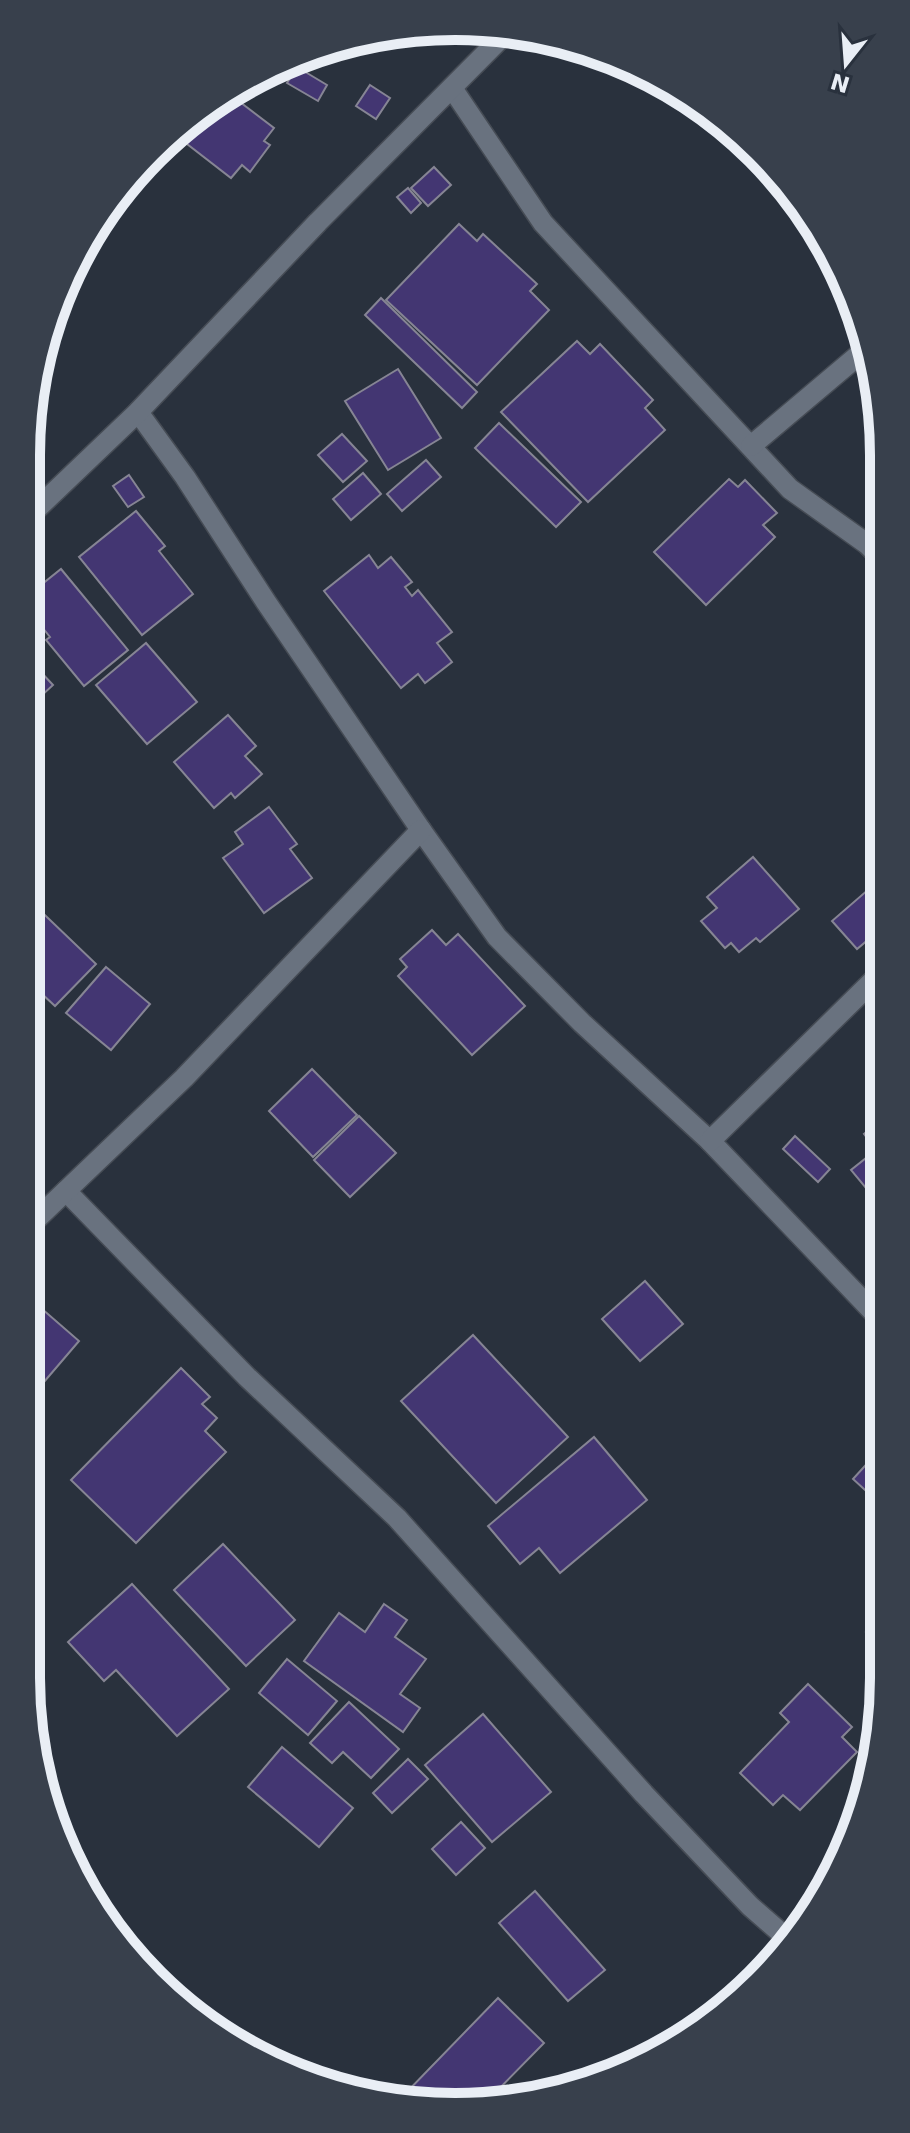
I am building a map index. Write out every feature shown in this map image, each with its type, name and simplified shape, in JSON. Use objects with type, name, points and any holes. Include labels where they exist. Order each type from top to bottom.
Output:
[{"type":"street","points":[[40,506],[138,412],[318,222],[496,43]]},
{"type":"street","points":[[452,88],[543,223],[790,489],[870,547]]},
{"type":"street","points":[[751,446],[858,356]]},
{"type":"street","points":[[138,412],[497,937],[582,1023],[710,1141],[870,1308]]},
{"type":"street","points":[[40,1216],[184,1078],[421,830]]},
{"type":"street","points":[[710,1141],[870,984]]},
{"type":"street","points":[[66,1191],[247,1377],[397,1518],[644,1794],[750,1906],[782,1934]]},
{"type":"building","points":[[302,70],[327,85],[318,101],[287,83],[293,73]]},
{"type":"building","points":[[370,85],[390,98],[376,119],[356,106]]},
{"type":"building","points":[[239,101],[274,128],[264,141],[270,145],[250,172],[242,165],[231,178],[183,141]]},
{"type":"building","points":[[434,167],[451,185],[428,206],[411,188]]},
{"type":"building","points":[[408,188],[421,203],[411,213],[397,197]]},
{"type":"building","points":[[459,224],[477,241],[483,234],[537,284],[530,291],[549,310],[477,385],[386,300]]},
{"type":"building","points":[[381,298],[477,392],[462,408],[365,315]]},
{"type":"building","points":[[577,341],[590,354],[600,344],[653,400],[645,408],[665,430],[588,502],[501,412]]},
{"type":"building","points":[[398,369],[441,438],[388,470],[345,401]]},
{"type":"building","points":[[499,423],[581,502],[556,527],[475,448]]},
{"type":"building","points":[[342,434],[367,461],[343,482],[318,455]]},
{"type":"building","points":[[426,460],[441,477],[402,511],[387,494]]},
{"type":"building","points":[[363,473],[381,494],[351,520],[333,499]]},
{"type":"building","points":[[129,475],[144,497],[128,507],[113,486]]},
{"type":"building","points":[[729,479],[738,487],[745,480],[777,513],[763,525],[775,537],[706,605],[654,552]]},
{"type":"building","points":[[136,511],[165,546],[159,551],[193,594],[142,635],[79,557]]},
{"type":"building","points":[[369,555],[378,568],[391,557],[412,582],[405,587],[412,596],[418,590],[452,632],[437,643],[452,662],[425,683],[418,674],[401,688],[324,591]]},
{"type":"building","points":[[61,569],[128,650],[84,686],[46,640],[50,637],[40,624],[40,586]]},
{"type":"building","points":[[146,643],[197,702],[147,744],[96,685]]},
{"type":"building","points":[[40,671],[53,685],[40,697]]},
{"type":"building","points":[[228,715],[256,746],[245,756],[262,774],[235,798],[231,793],[214,808],[174,762]]},
{"type":"building","points":[[269,807],[297,844],[290,849],[312,878],[264,913],[223,858],[243,844],[235,832]]},
{"type":"building","points":[[753,857],[799,909],[760,942],[756,938],[739,952],[731,943],[725,948],[701,921],[717,908],[707,897]]},
{"type":"building","points":[[870,888],[870,938],[857,949],[832,921]]},
{"type":"building","points":[[40,910],[96,964],[55,1006],[40,992]]},
{"type":"building","points":[[432,930],[446,945],[458,934],[525,1006],[472,1055],[398,976],[407,967],[400,959]]},
{"type":"building","points":[[106,967],[150,1004],[111,1050],[66,1013]]},
{"type":"building","points":[[312,1069],[357,1115],[313,1157],[269,1111]]},
{"type":"building","points":[[359,1116],[396,1153],[350,1197],[314,1160]]},
{"type":"building","points":[[795,1136],[830,1169],[818,1182],[783,1149]]},
{"type":"building","points":[[870,1155],[870,1193],[851,1170]]},
{"type":"building","points":[[645,1281],[683,1324],[640,1361],[602,1319]]},
{"type":"building","points":[[40,1307],[79,1341],[40,1387]]},
{"type":"building","points":[[473,1335],[568,1437],[496,1503],[401,1401]]},
{"type":"building","points":[[181,1368],[210,1397],[202,1404],[217,1418],[205,1431],[226,1452],[136,1543],[71,1480]]},
{"type":"building","points":[[594,1437],[647,1500],[560,1573],[539,1548],[520,1564],[488,1526]]},
{"type":"building","points":[[870,1460],[870,1495],[853,1479]]},
{"type":"building","points":[[223,1544],[295,1620],[246,1666],[174,1590]]},
{"type":"building","points":[[132,1584],[229,1689],[177,1736],[116,1670],[104,1681],[68,1642]]},
{"type":"building","points":[[384,1604],[407,1620],[395,1637],[426,1659],[400,1694],[420,1708],[403,1732],[304,1661],[339,1613],[365,1632]]},
{"type":"building","points":[[287,1659],[337,1701],[308,1735],[259,1693]]},
{"type":"building","points":[[808,1684],[852,1727],[842,1737],[857,1752],[800,1810],[783,1795],[773,1805],[740,1773],[789,1722],[780,1713]]},
{"type":"building","points":[[349,1702],[399,1749],[371,1778],[343,1752],[332,1763],[310,1743]]},
{"type":"building","points":[[483,1714],[551,1792],[492,1842],[425,1765]]},
{"type":"building","points":[[282,1747],[353,1808],[319,1847],[248,1787]]},
{"type":"building","points":[[408,1759],[428,1779],[392,1813],[373,1793]]},
{"type":"building","points":[[461,1822],[485,1848],[456,1875],[432,1849]]},
{"type":"building","points":[[535,1891],[605,1970],[568,2001],[499,1923]]},
{"type":"building","points":[[498,1998],[544,2043],[498,2090],[455,2093],[409,2090]]}]
